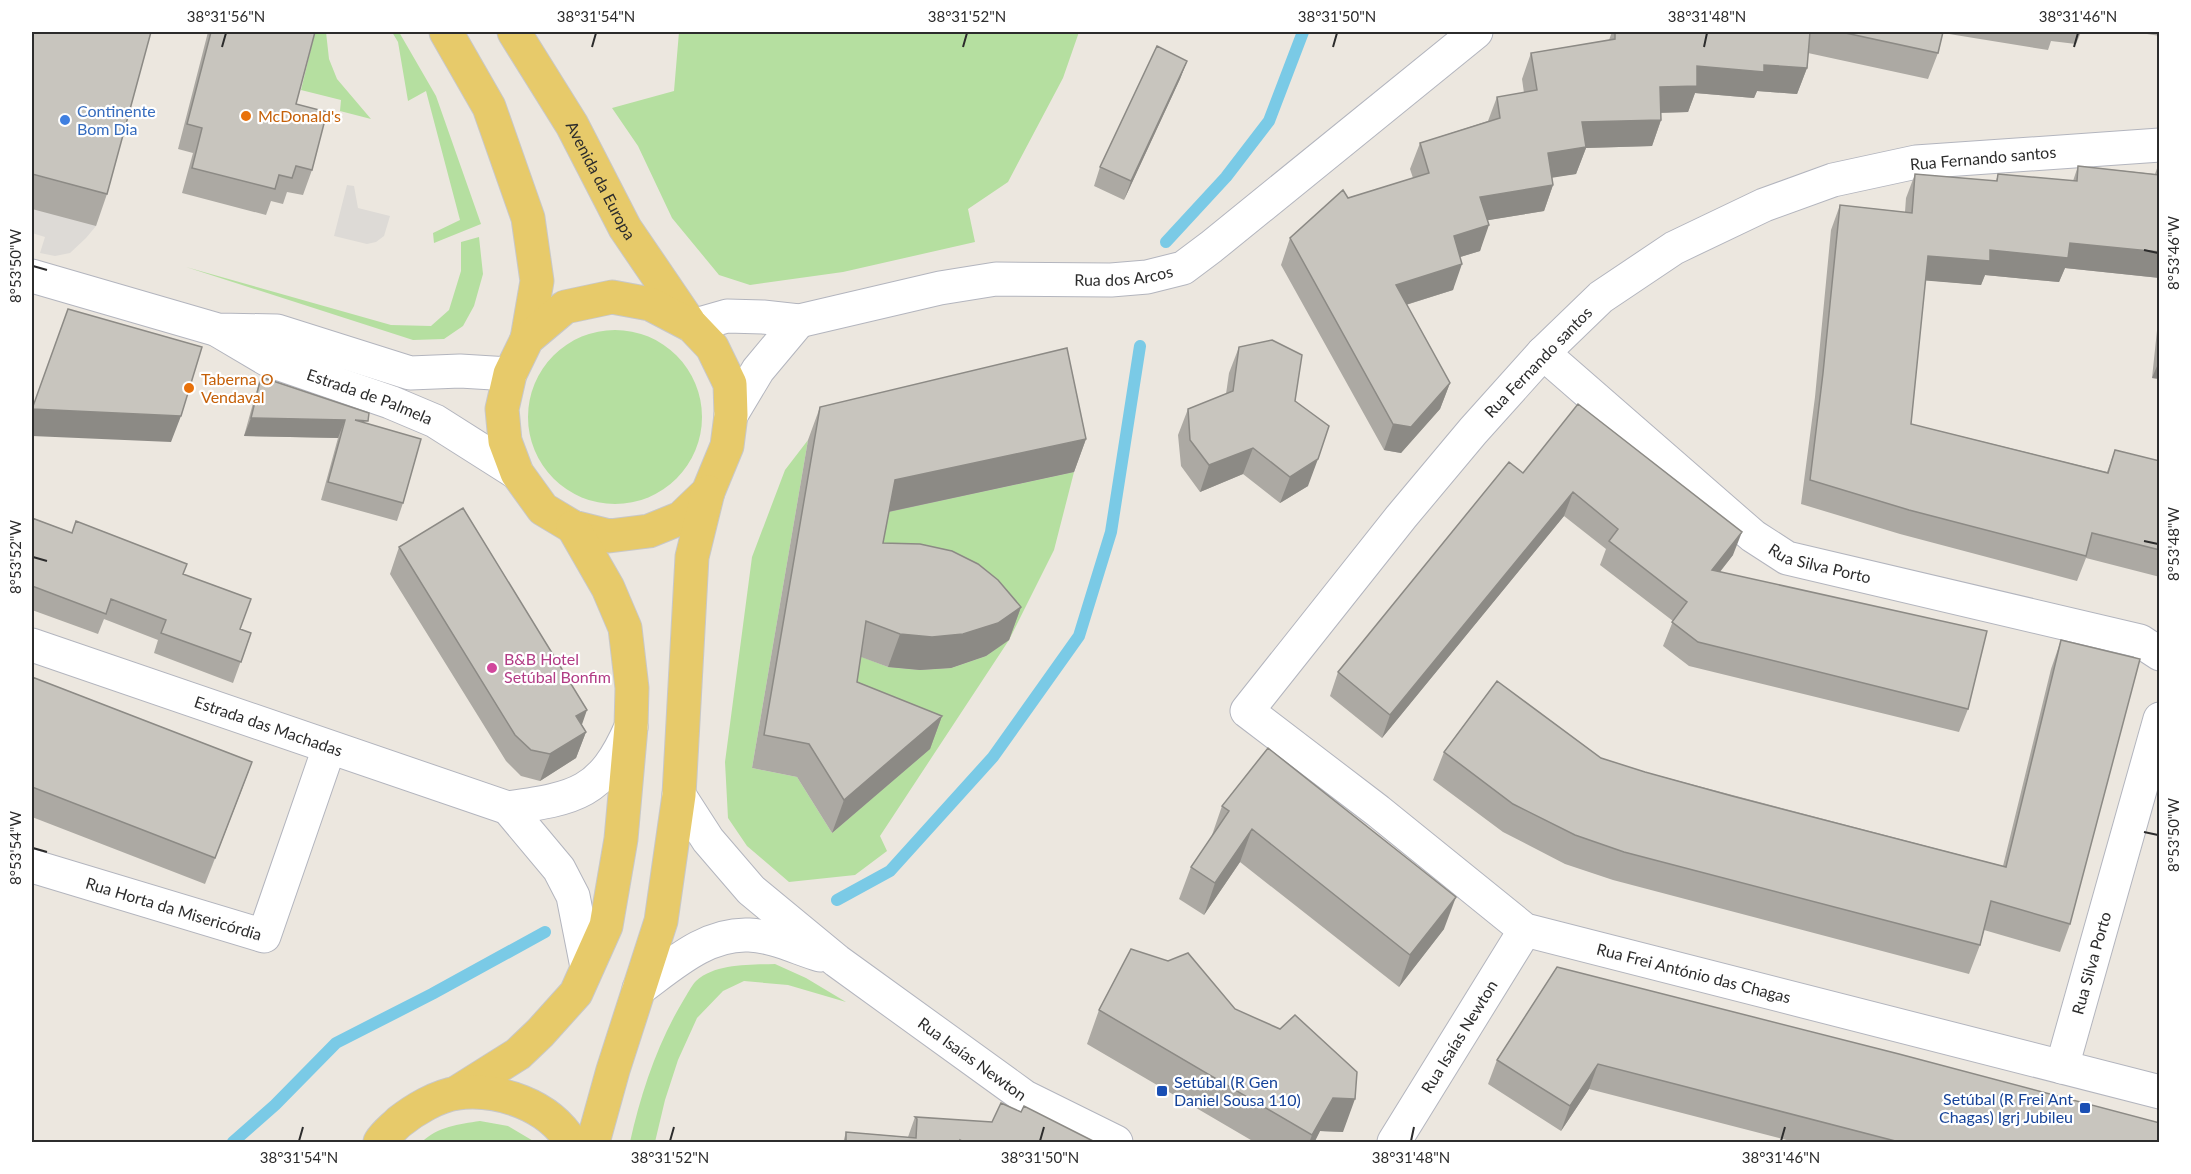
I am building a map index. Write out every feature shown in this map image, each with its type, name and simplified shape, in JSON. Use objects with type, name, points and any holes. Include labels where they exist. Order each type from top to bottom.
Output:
[{"type":"main road","points":[[446,32],[489,107],[528,218],[537,281],[527,339],[510,374],[502,410],[505,441],[517,472],[543,509],[573,527],[609,536],[648,531],[681,518],[708,492]]},
{"type":"main road","name":"Avenida da Europa","points":[[514,32],[572,125],[625,228],[692,326]]},
{"type":"main road","points":[[527,339],[565,307],[612,297],[650,304],[692,326],[712,347],[730,384],[731,415],[727,447],[708,492],[692,557],[679,795],[661,921],[593,1143]]},
{"type":"main road","points":[[380,1140],[415,1109],[456,1093],[518,1054],[576,993],[606,926],[621,839],[632,727],[632,688],[625,628],[608,588],[573,527]]},
{"type":"main road","points":[[456,1093],[502,1094],[544,1113],[563,1130],[571,1143]]},
{"type":"street","name":"Rua dos Arcos","points":[[692,326],[728,316],[799,321],[940,288],[996,279],[1111,280],[1147,277],[1183,268],[1211,248],[1476,32]]},
{"type":"street","name":"Rua Fernando santos","points":[[1284,739],[1247,711],[1401,517],[1473,431],[1543,353],[1601,297],[1674,249],[1764,206],[1833,180],[1916,162],[2160,145]]},
{"type":"street","name":"Estrada de Palmela","points":[[38,278],[218,330],[268,360],[390,402],[435,421],[517,472]]},
{"type":"street","points":[[731,415],[758,369],[799,321]]},
{"type":"street","name":"Estrada de Palmela","points":[[218,330],[277,331],[410,373],[460,371],[510,374]]},
{"type":"street","name":"Rua Silva Porto","points":[[1543,353],[1753,536],[1787,558],[2140,641],[2160,654]]},
{"type":"street","name":"Estrada das Machadas","points":[[32,645],[508,808],[556,801],[576,794],[600,778],[620,753],[632,727]]},
{"type":"street","name":"Rua Silva Porto","points":[[2062,1067],[2160,719]]},
{"type":"street","name":"Rua Frei António das Chagas","points":[[1284,739],[1446,865],[1525,930],[2160,1092]]},
{"type":"street","name":"Rua Horta da Misericórdia","points":[[32,866],[264,936],[329,748]]},
{"type":"street","name":"Rua Isaías Newton","points":[[679,795],[708,840],[751,890],[837,962],[1025,1097],[1116,1143]]},
{"type":"street","points":[[508,808],[559,869],[573,896],[587,967]]},
{"type":"street","name":"Rua Isaías Newton","points":[[1394,1143],[1525,930]]},
{"type":"street","name":"Rua Isaías Newton","points":[[639,989],[690,951],[722,937],[749,935],[776,940],[837,962]]},
{"type":"green space","points":[[315,32],[326,32],[329,59],[337,79],[371,119],[340,111],[341,100],[301,90]]},
{"type":"green space","points":[[392,32],[399,32],[436,96],[481,224],[434,243],[433,233],[460,220],[426,91],[408,101],[398,42]]},
{"type":"green space","points":[[679,32],[1079,32],[1063,78],[1008,182],[968,209],[975,242],[843,272],[750,285],[719,275],[672,218],[638,146],[612,108],[674,91]]},
{"type":"green space","points":[[479,237],[483,274],[474,306],[463,326],[444,339],[413,340],[186,267],[391,325],[431,326],[449,310],[461,271],[461,242]]},
{"type":"green space","points":[[615,330],[632,331],[648,336],[664,344],[677,355],[688,368],[696,384],[701,400],[701,434],[696,450],[688,466],[677,479],[664,490],[648,498],[632,503],[615,504],[598,503],[582,498],[566,490],[553,479],[542,466],[534,450],[529,434],[528,417],[529,400],[534,384],[542,368],[553,355],[566,344],[582,336],[598,331]]},
{"type":"green space","points":[[808,440],[752,768],[797,777],[832,833],[929,749],[845,716],[854,654],[888,667],[920,670],[951,668],[986,656],[1008,640],[871,576],[883,513],[1074,472],[1054,550],[1009,640],[880,836],[887,851],[855,875],[789,882],[747,846],[728,818],[725,762],[752,557],[785,470]]},
{"type":"green space","points":[[775,964],[806,978],[846,1002],[788,985],[744,981],[723,991],[697,1018],[678,1060],[655,1142],[630,1142],[639,1105],[665,1034],[694,983],[704,975],[723,968]]},
{"type":"green space","points":[[480,1121],[508,1126],[535,1142],[422,1142],[441,1130]]},
{"type":"shaded area","points":[[148,32],[96,226],[70,253],[55,256],[40,253],[45,237],[32,233],[32,209]]},
{"type":"shaded area","points":[[347,185],[354,186],[358,208],[390,216],[384,236],[376,242],[367,244],[334,236]]},
{"type":"building","name":"Continente Bom Dia","points":[[32,32],[151,32],[107,194],[32,174]]},
{"type":"building","name":"McDonald's","points":[[211,32],[315,32],[296,104],[327,112],[312,170],[296,166],[292,178],[279,175],[275,189],[192,168],[202,128],[187,124]]},
{"type":"building","points":[[1615,32],[1810,32],[1807,68],[1764,65],[1764,72],[1697,66],[1697,86],[1660,87],[1661,120],[1582,122],[1586,147],[1548,153],[1553,185],[1480,197],[1489,225],[1454,236],[1462,264],[1396,285],[1450,383],[1411,427],[1393,424],[1290,238],[1343,190],[1348,198],[1429,173],[1420,143],[1500,118],[1497,97],[1537,90],[1531,53],[1615,39]]},
{"type":"building","points":[[1841,32],[1943,32],[1938,53]]},
{"type":"building","points":[[1157,46],[1187,61],[1131,181],[1100,167]]},
{"type":"building","points":[[2078,166],[2159,175],[2160,166],[2160,252],[2070,243],[2068,258],[1990,250],[1990,261],[1928,256],[1911,424],[2108,473],[2115,450],[2160,461],[2160,550],[2092,533],[2086,556],[1909,510],[1810,480],[1840,205],[1912,213],[1915,174],[1997,181],[1998,174],[2077,181]]},
{"type":"building","points":[[68,309],[202,347],[181,416],[32,409]]},
{"type":"building","points":[[1272,340],[1302,355],[1295,401],[1329,426],[1318,459],[1290,477],[1253,448],[1209,465],[1190,440],[1188,409],[1233,391],[1239,347]]},
{"type":"building","points":[[1067,348],[1086,439],[895,480],[883,543],[920,544],[952,551],[978,564],[998,580],[1021,607],[998,623],[963,634],[932,637],[900,634],[866,621],[857,682],[942,716],[844,800],[809,744],[764,735],[820,407]]},
{"type":"building","points":[[261,377],[369,413],[368,421],[355,420],[421,439],[403,503],[328,482],[345,420],[251,418]]},
{"type":"building","points":[[1578,404],[1742,532],[1712,570],[1987,631],[1968,709],[1698,642],[1672,622],[1687,602],[1609,541],[1618,529],[1573,492],[1390,715],[1338,672],[1509,462],[1523,473]]},
{"type":"building","name":"B&B Hotel Setúbal Bonfim","points":[[463,508],[587,710],[576,716],[586,732],[550,754],[531,750],[515,735],[399,547]]},
{"type":"building","points":[[32,518],[72,533],[76,521],[187,564],[183,574],[251,599],[240,629],[251,633],[241,662],[161,633],[166,620],[111,599],[106,614],[32,586]]},
{"type":"building","points":[[2061,640],[2140,659],[2070,924],[1991,901],[1980,945],[1624,852],[1575,835],[1513,804],[1444,752],[1497,681],[1601,758],[1732,796],[2006,867]]},
{"type":"building","points":[[32,677],[252,762],[215,858],[32,787]]},
{"type":"building","points":[[1268,748],[1456,897],[1410,955],[1252,829],[1215,883],[1191,867],[1229,811],[1222,806]]},
{"type":"building","points":[[1131,949],[1168,961],[1188,953],[1235,1009],[1280,1029],[1295,1015],[1357,1072],[1355,1099],[1333,1098],[1312,1135],[1099,1010]]},
{"type":"building","points":[[1557,967],[2160,1123],[2160,1143],[1903,1143],[1598,1064],[1570,1106],[1497,1060]]},
{"type":"building","points":[[1001,1103],[1021,1112],[1024,1106],[1097,1143],[966,1143],[960,1140],[960,1143],[846,1143],[846,1132],[916,1138],[917,1119],[915,1117],[992,1122]]},
{"type":"waterway","points":[[1166,242],[1226,177],[1269,121],[1303,32]]},
{"type":"waterway","points":[[837,900],[890,871],[993,757],[1079,636],[1111,532],[1140,346]]},
{"type":"waterway","points":[[233,1142],[275,1105],[336,1043],[545,932]]},
{"type":"place","name":"McDonald's","points":[[246,116]]},
{"type":"place","name":"Continente Bom Dia","points":[[65,120]]},
{"type":"place","name":"Taberna O Vendaval","points":[[189,388]]},
{"type":"place","name":"B&B Hotel Setúbal Bonfim","points":[[492,668]]},
{"type":"place","name":"Setúbal (R Gen Daniel Sousa 110)","points":[[1162,1091]]},
{"type":"place","name":"Setúbal (R Frei Ant Chagas) Igrj Jubileu","points":[[2085,1108]]}]
